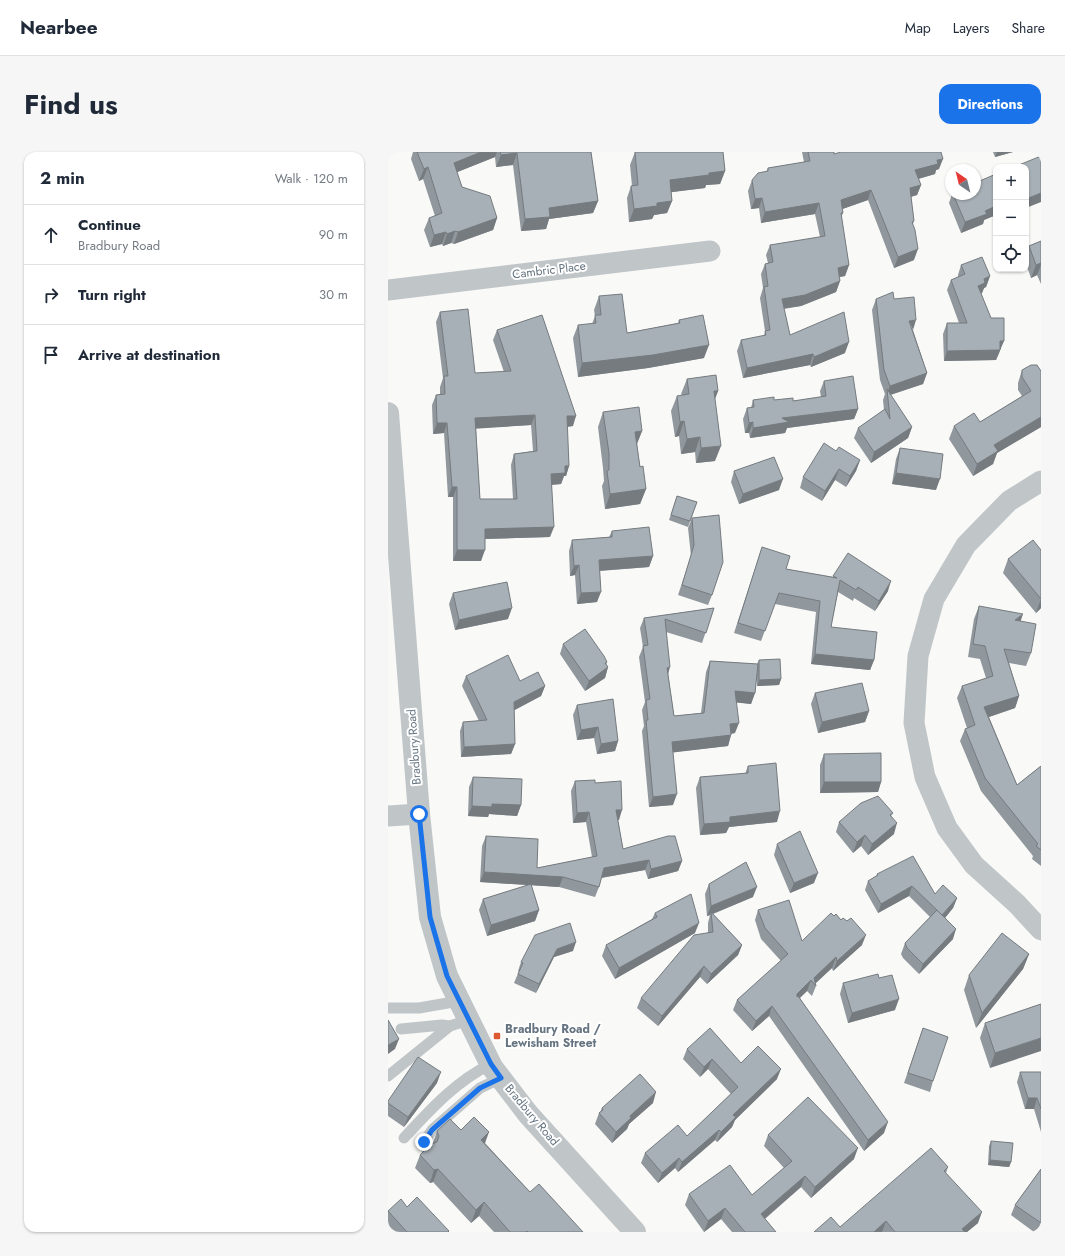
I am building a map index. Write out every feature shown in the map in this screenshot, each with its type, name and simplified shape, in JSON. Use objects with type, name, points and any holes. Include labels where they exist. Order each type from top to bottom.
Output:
[{"type":"street","name":"Cambric Place","points":[[388,290],[710,251]]},
{"type":"street","name":"Bradbury Road","points":[[388,412],[419,814],[430,917],[447,976],[459,1001],[459,1023],[528,1114],[635,1232]]},
{"type":"street","points":[[1041,481],[1009,501],[966,545],[934,599],[918,656],[914,723],[925,777],[947,828],[974,865],[1017,904],[1041,930]]},
{"type":"street","points":[[388,816],[419,814]]},
{"type":"lane","points":[[388,1008],[419,1008],[459,1001]]},
{"type":"lane","points":[[401,1029],[459,1023]]},
{"type":"lane","points":[[388,1076],[459,1023]]},
{"type":"lane","points":[[404,1138],[435,1105],[464,1079],[496,1071]]},
{"type":"lane","points":[[427,1150],[424,1142],[432,1130],[480,1088],[496,1071]]},
{"type":"building","points":[[417,152],[481,152],[454,163],[462,187],[490,196],[497,218],[458,232],[455,231],[447,234],[446,232],[434,235],[429,218],[442,213],[428,167],[424,169]]},
{"type":"building","points":[[500,152],[591,152],[598,201],[549,208],[550,217],[525,219],[517,153],[501,155]]},
{"type":"building","points":[[635,152],[723,152],[725,171],[709,173],[709,175],[670,180],[672,201],[657,203],[657,206],[634,209],[631,186],[638,185]]},
{"type":"building","points":[[808,152],[834,152],[834,154],[841,152],[941,152],[943,159],[937,160],[938,164],[915,170],[921,185],[910,188],[914,221],[912,222],[918,249],[898,257],[871,190],[841,200],[843,213],[841,213],[849,265],[838,268],[840,281],[805,295],[782,299],[790,335],[844,312],[849,342],[814,357],[813,354],[747,368],[741,340],[766,335],[765,331],[770,330],[764,287],[768,286],[765,264],[773,262],[770,245],[825,236],[819,203],[765,212],[762,198],[755,199],[752,180],[758,173],[768,171],[768,168],[810,161]]},
{"type":"building","points":[[1041,156],[1041,193],[1029,198],[1029,164],[1021,164]]},
{"type":"building","points":[[993,175],[993,207],[985,211],[987,214],[965,222],[956,200],[981,200],[981,180]]},
{"type":"building","points":[[1041,241],[1041,263],[1036,265],[1029,246]]},
{"type":"building","points":[[982,257],[990,276],[984,279],[985,283],[978,286],[991,318],[1004,318],[1004,341],[1000,341],[1000,350],[947,351],[947,323],[967,323],[951,280],[965,274],[961,265]]},
{"type":"building","points":[[893,292],[894,299],[914,297],[916,320],[909,321],[927,373],[890,386],[884,370],[876,299]]},
{"type":"building","points":[[622,294],[627,333],[680,323],[679,320],[703,315],[709,345],[653,355],[582,363],[578,325],[596,323],[595,315],[601,315],[599,296]]},
{"type":"building","points":[[468,309],[475,373],[511,371],[497,330],[542,315],[576,416],[567,416],[569,466],[565,466],[565,473],[551,474],[554,527],[485,529],[485,550],[457,550],[457,487],[452,487],[447,423],[437,423],[436,395],[445,394],[444,376],[448,376],[440,312]],"holes":[[[535,415],[537,451],[514,454],[517,499],[480,499],[475,418]]]},
{"type":"building","points":[[1031,365],[1037,365],[1041,371],[1041,417],[994,445],[998,451],[977,464],[954,426],[974,413],[980,422],[1031,391],[1022,377],[1022,370]]},
{"type":"building","points":[[716,375],[718,391],[714,391],[721,446],[701,448],[700,437],[687,439],[684,421],[680,422],[677,396],[689,394],[687,379]]},
{"type":"building","points":[[853,376],[858,409],[782,418],[789,422],[753,428],[753,422],[749,423],[747,408],[754,407],[753,400],[774,397],[774,400],[793,398],[793,401],[826,396],[824,381]]},
{"type":"building","points":[[887,389],[912,427],[874,452],[858,428],[885,409],[890,419]]},
{"type":"building","points":[[639,407],[642,431],[635,432],[640,467],[643,466],[646,489],[610,494],[607,471],[609,470],[609,453],[603,412]]},
{"type":"building","points":[[824,443],[836,451],[839,447],[860,460],[850,476],[839,469],[825,491],[803,477]]},
{"type":"building","points":[[900,448],[943,454],[940,479],[896,473]]},
{"type":"building","points":[[774,457],[783,479],[743,494],[734,471]]},
{"type":"building","points":[[677,496],[697,502],[690,521],[671,515]]},
{"type":"building","points":[[719,515],[723,562],[712,595],[682,585],[694,545],[692,518]]},
{"type":"building","points":[[649,527],[653,556],[599,560],[601,592],[581,593],[579,565],[574,566],[572,540],[612,537],[612,531]]},
{"type":"building","points":[[1033,540],[1041,550],[1041,599],[1008,559]]},
{"type":"building","points":[[762,547],[790,556],[786,569],[837,578],[833,576],[848,553],[891,581],[879,601],[858,587],[856,590],[840,580],[831,627],[877,632],[874,660],[815,654],[820,601],[779,593],[765,631],[738,623]]},
{"type":"building","points":[[507,582],[512,608],[459,620],[453,593]]},
{"type":"building","points":[[979,606],[1023,614],[1015,620],[1036,624],[1031,653],[1004,649],[1019,696],[984,707],[1017,785],[1041,766],[1041,850],[1036,846],[1038,844],[985,778],[965,729],[975,725],[962,686],[993,676],[985,646],[973,644]]},
{"type":"building","points":[[714,608],[706,633],[665,619],[670,667],[667,668],[674,716],[704,713],[710,661],[758,664],[755,693],[735,691],[739,723],[730,724],[731,735],[672,742],[677,794],[653,797],[646,720],[648,720],[646,700],[650,699],[643,646],[648,645],[644,618]]},
{"type":"building","points":[[585,629],[604,656],[607,662],[605,663],[608,667],[589,681],[563,644]]},
{"type":"building","points":[[508,655],[520,681],[538,672],[545,686],[514,702],[515,744],[464,747],[463,722],[487,720],[466,676]]},
{"type":"building","points":[[780,659],[781,679],[759,680],[759,660]]},
{"type":"building","points":[[862,683],[869,711],[822,722],[815,693]]},
{"type":"building","points":[[613,699],[618,741],[601,744],[598,727],[581,730],[577,705]]},
{"type":"building","points":[[881,753],[881,782],[824,782],[824,754]]},
{"type":"building","points":[[776,763],[780,811],[730,817],[730,822],[704,824],[700,777],[748,773],[748,766]]},
{"type":"building","points":[[473,777],[522,779],[521,805],[492,804],[492,807],[472,806]]},
{"type":"building","points":[[595,780],[595,783],[621,781],[622,810],[616,810],[623,849],[668,836],[675,836],[682,861],[651,869],[649,860],[604,868],[599,887],[563,877],[484,872],[486,836],[538,839],[537,868],[597,856],[589,812],[577,813],[575,781]]},
{"type":"building","points":[[878,796],[893,813],[890,815],[897,823],[872,844],[865,835],[857,842],[839,822],[861,803]]},
{"type":"building","points":[[800,831],[818,873],[794,883],[777,844]]},
{"type":"building","points":[[913,856],[935,894],[943,885],[957,898],[942,915],[912,886],[881,904],[868,881],[878,875],[877,874]]},
{"type":"building","points":[[746,862],[757,887],[711,906],[709,884]]},
{"type":"building","points":[[531,884],[539,910],[491,925],[483,899]]},
{"type":"building","points":[[691,894],[699,923],[619,968],[606,945],[657,917],[655,913]]},
{"type":"building","points":[[789,900],[802,941],[831,913],[834,916],[836,914],[841,920],[843,918],[847,921],[851,918],[866,935],[837,961],[836,957],[814,978],[816,986],[811,980],[797,994],[797,997],[798,996],[888,1122],[868,1140],[772,1006],[756,1021],[737,1000],[788,954],[765,928],[758,910]]},
{"type":"building","points":[[937,910],[956,929],[923,964],[907,948],[905,943]]},
{"type":"building","points":[[711,912],[742,945],[711,974],[704,966],[662,1016],[641,998],[694,935],[713,932]]},
{"type":"building","points":[[570,923],[576,942],[557,949],[539,984],[518,974],[523,963],[521,962],[535,935]]},
{"type":"building","points":[[1002,933],[1029,954],[982,1013],[969,975]]},
{"type":"building","points":[[878,974],[879,978],[892,975],[899,999],[852,1013],[843,983]]},
{"type":"building","points":[[1041,1004],[1041,1038],[995,1053],[985,1023]]},
{"type":"building","points":[[388,1020],[399,1039],[388,1045]]},
{"type":"building","points":[[710,1028],[741,1063],[758,1046],[781,1069],[733,1115],[736,1117],[721,1132],[719,1130],[682,1162],[679,1158],[662,1173],[645,1153],[678,1125],[687,1136],[738,1087],[712,1059],[704,1067],[687,1049]]},
{"type":"building","points":[[923,1028],[948,1037],[933,1081],[908,1073]]},
{"type":"building","points":[[418,1057],[441,1072],[408,1117],[388,1103],[388,1101]]},
{"type":"building","points":[[1020,1072],[1041,1072],[1041,1109],[1037,1098],[1028,1098]]},
{"type":"building","points":[[640,1074],[656,1092],[630,1116],[631,1118],[616,1132],[599,1113],[603,1110],[602,1108]]},
{"type":"building","points":[[808,1097],[858,1148],[815,1187],[805,1176],[761,1214],[776,1232],[745,1232],[725,1208],[708,1221],[689,1194],[730,1165],[752,1195],[792,1161],[768,1135]]},
{"type":"building","points":[[474,1117],[489,1132],[481,1140],[530,1192],[539,1184],[583,1232],[510,1232],[484,1202],[476,1210],[438,1169],[434,1170],[420,1155],[431,1144],[437,1142],[439,1136],[437,1131],[450,1119],[461,1130]]},
{"type":"building","points":[[991,1141],[1013,1143],[1011,1162],[990,1160]]},
{"type":"building","points":[[931,1148],[948,1167],[944,1171],[982,1212],[962,1229],[965,1232],[895,1232],[886,1221],[874,1232],[814,1232],[831,1217],[840,1227]]},
{"type":"building","points":[[1041,1169],[1041,1223],[1015,1205]]},
{"type":"building","points":[[417,1197],[449,1231],[448,1232],[407,1232],[388,1211],[401,1199],[407,1207]]},
{"type":"place","name":"Bradbury Road / Lewisham Street","points":[[497,1036]]},
{"type":"route","points":[[419,814],[430,917],[447,976],[491,1064],[501,1078],[480,1088],[432,1130],[425,1138],[424,1142]]}]
